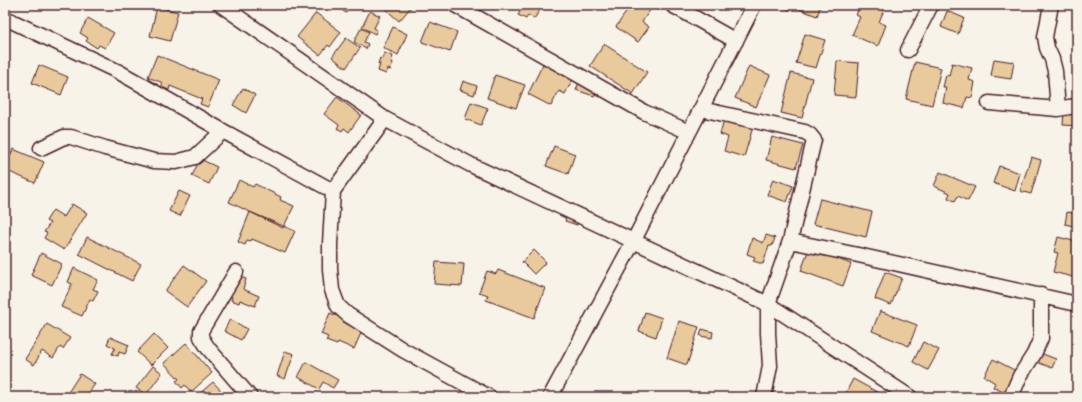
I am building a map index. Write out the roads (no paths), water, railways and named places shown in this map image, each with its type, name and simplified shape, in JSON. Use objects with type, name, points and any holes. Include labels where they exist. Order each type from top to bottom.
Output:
[{"type":"street","points":[[221,5],[385,119],[471,166],[768,304],[910,397]]},
{"type":"street","points":[[455,5],[644,112],[689,132]]},
{"type":"street","points":[[672,5],[736,41]]},
{"type":"street","points":[[550,397],[633,242],[754,5]]},
{"type":"street","points":[[908,50],[931,5]]},
{"type":"street","points":[[1051,5],[1045,37],[1055,71],[1058,109]]},
{"type":"street","points":[[5,18],[119,72],[333,191]]},
{"type":"street","points":[[989,103],[1058,109],[1077,106]]},
{"type":"street","points":[[701,109],[805,132],[814,140],[790,241],[768,304],[770,366],[764,397]]},
{"type":"street","points":[[385,119],[333,191],[330,244],[332,290],[338,306],[348,316],[403,350],[489,397]]},
{"type":"street","points":[[41,148],[64,137],[72,137],[105,148],[154,161],[176,162],[195,157],[223,131]]},
{"type":"street","points":[[790,241],[1077,304]]},
{"type":"street","points":[[236,272],[201,331],[201,337],[221,364],[250,397]]},
{"type":"street","points":[[1011,397],[1020,376],[1034,354],[1041,338],[1041,295]]}]
